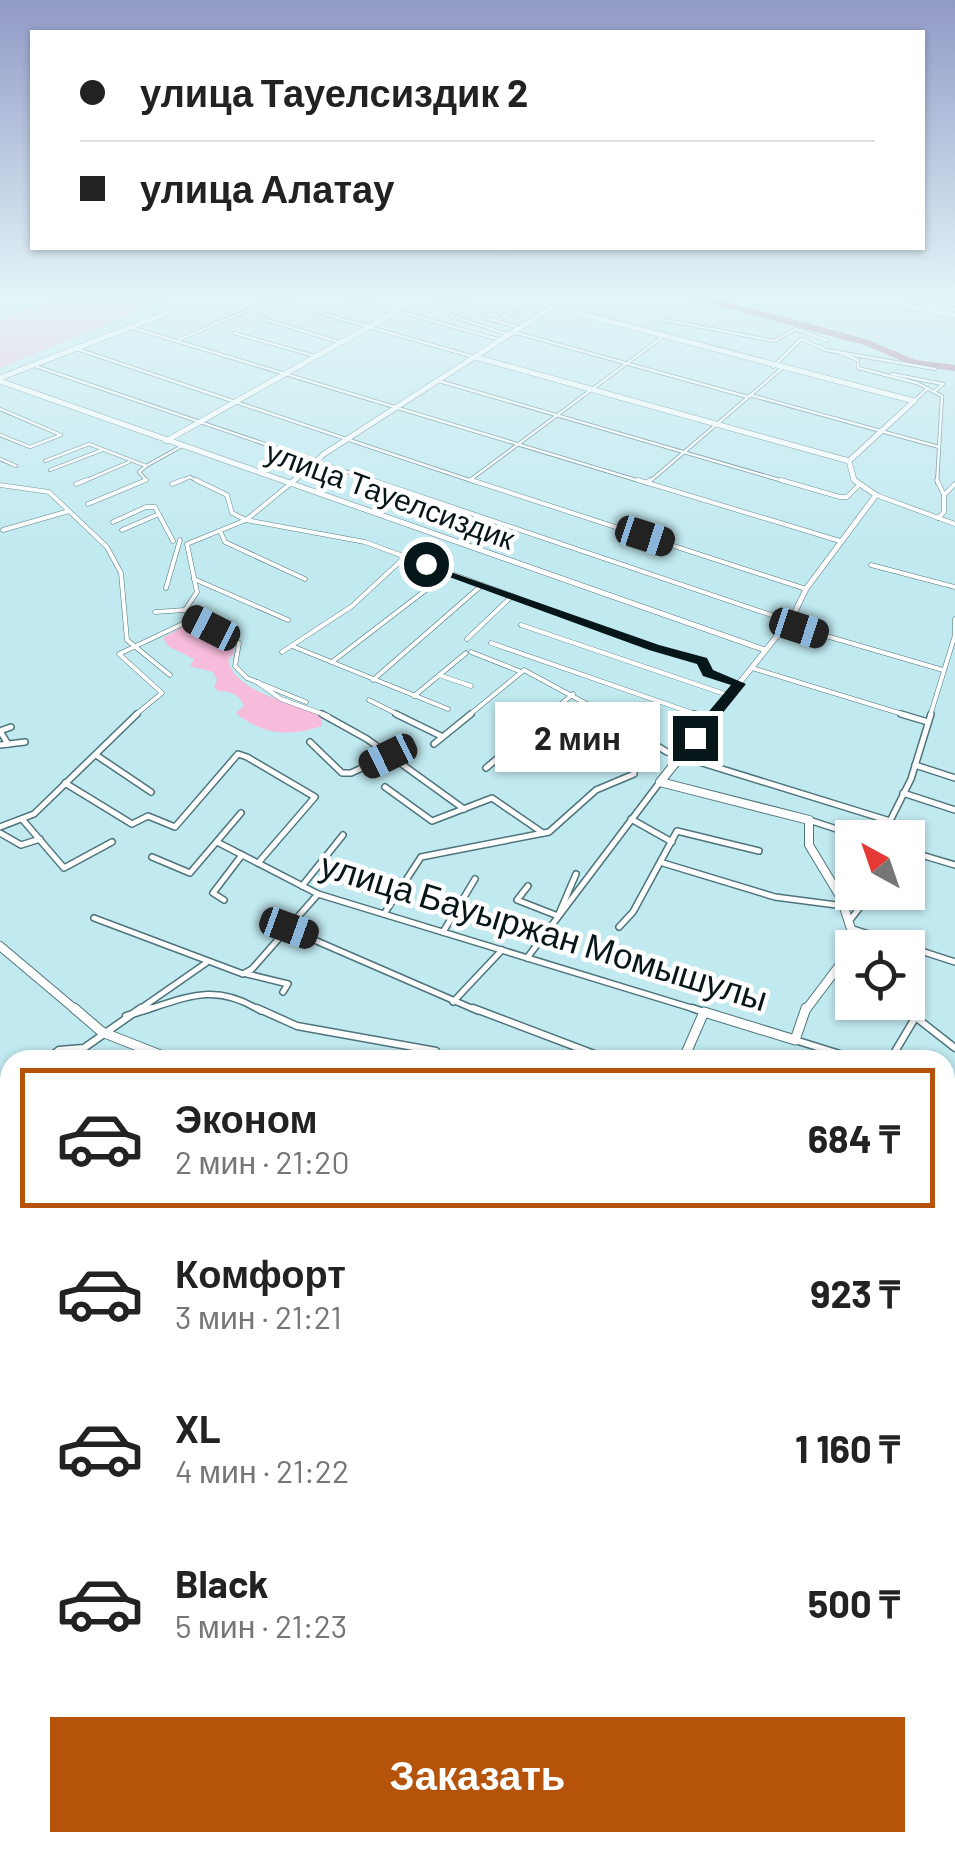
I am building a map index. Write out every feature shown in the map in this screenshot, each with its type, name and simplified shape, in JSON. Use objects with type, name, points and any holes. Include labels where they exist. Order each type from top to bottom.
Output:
[{"type":"street","name":"улица Тауелсиздик","points":[[9,382],[766,650]]},
{"type":"street","points":[[83,382],[789,621],[808,631],[944,670]]},
{"type":"street","points":[[176,382],[806,589]]},
{"type":"street","points":[[166,441],[273,382]]},
{"type":"street","points":[[313,382],[840,541]]},
{"type":"street","points":[[185,610],[197,592],[187,544],[246,520],[316,462],[437,382]]},
{"type":"street","points":[[444,382],[840,497],[847,497],[859,485]]},
{"type":"street","points":[[567,382],[849,461]]},
{"type":"street","points":[[470,480],[600,382]]},
{"type":"street","points":[[696,382],[939,448]]},
{"type":"street","points":[[647,483],[765,382]]},
{"type":"street","points":[[837,382],[914,401]]},
{"type":"street","points":[[910,382],[942,396],[937,486],[944,495],[944,512],[938,518]]},
{"type":"street","points":[[935,391],[945,385],[936,382]]},
{"type":"street","points":[[849,461],[928,388]]},
{"type":"street","points":[[0,409],[61,435],[30,447],[0,435]]},
{"type":"street","points":[[44,461],[86,445],[146,466]]},
{"type":"street","points":[[88,504],[144,482],[139,472],[182,446]]},
{"type":"street","points":[[50,470],[102,450]]},
{"type":"street","points":[[0,459],[16,466]]},
{"type":"street","points":[[76,484],[132,461]]},
{"type":"street","points":[[849,461],[859,485],[955,524]]},
{"type":"street","points":[[172,484],[188,476],[228,495],[224,499],[232,513],[246,520],[365,542],[654,648],[703,661],[708,673],[740,684]]},
{"type":"street","points":[[944,495],[955,484]]},
{"type":"street","points":[[0,485],[42,488],[112,553],[124,589],[125,635],[170,675]]},
{"type":"street","points":[[527,958],[660,782],[789,621],[806,589],[876,495]]},
{"type":"street","points":[[113,522],[146,507],[155,507],[177,540],[166,588]]},
{"type":"street","points":[[2,530],[69,511]]},
{"type":"street","points":[[122,530],[160,514]]},
{"type":"street","points":[[221,533],[225,542],[305,579]]},
{"type":"street","points":[[282,652],[352,606],[405,557]]},
{"type":"street","points":[[871,565],[955,588]]},
{"type":"street","points":[[332,662],[416,602],[448,572]]},
{"type":"street","points":[[194,579],[288,620]]},
{"type":"street","points":[[374,680],[482,585]]},
{"type":"street","points":[[468,639],[512,596]]},
{"type":"street","points":[[156,612],[185,610]]},
{"type":"street","points":[[185,610],[193,619],[237,641],[241,646],[235,666],[247,678],[306,702]]},
{"type":"street","points":[[40,839],[21,845],[0,830],[40,809],[112,734],[162,693],[120,654],[193,619]]},
{"type":"street","points":[[434,744],[524,670],[573,694],[656,746],[890,821],[915,766],[955,635],[955,619]]},
{"type":"street","points":[[521,625],[728,695]]},
{"type":"street","points":[[491,642],[709,719]]},
{"type":"street","points":[[292,646],[448,709]]},
{"type":"street","points":[[414,696],[468,653],[519,672]]},
{"type":"street","points":[[752,668],[928,722]]},
{"type":"street","points":[[438,675],[470,686]]},
{"type":"street","points":[[257,682],[274,696],[337,721],[464,808]]},
{"type":"street","points":[[486,768],[573,694]]},
{"type":"street","points":[[368,700],[441,736]]},
{"type":"street","points":[[11,728],[0,731],[4,744],[26,742]]},
{"type":"street","points":[[310,742],[342,773],[351,773],[388,756]]},
{"type":"street","points":[[384,914],[421,857],[543,832],[560,825],[596,790],[634,774],[634,764],[656,746]]},
{"type":"street","points":[[96,754],[151,792]]},
{"type":"street","points":[[65,784],[132,824],[148,816],[175,827],[238,754],[315,797],[258,864]]},
{"type":"street","points":[[915,766],[955,778]]},
{"type":"street","points":[[660,782],[835,829]]},
{"type":"street","points":[[385,787],[432,821],[492,798],[543,832]]},
{"type":"street","points":[[903,794],[955,810]]},
{"type":"street","points":[[152,857],[190,873],[241,813]]},
{"type":"street","points":[[22,819],[64,868],[112,842]]},
{"type":"street","points":[[631,820],[672,842]]},
{"type":"street","points":[[809,820],[809,845],[820,857],[835,888]]},
{"type":"street","points":[[619,927],[633,912],[663,863],[678,830],[758,852]]},
{"type":"street","points":[[302,886],[343,835]]},
{"type":"street","name":"улица Бауыржан Момышулы","points":[[217,842],[318,894],[828,1050]]},
{"type":"street","points":[[224,900],[213,893],[242,855]]},
{"type":"street","points":[[925,856],[955,865]]},
{"type":"street","points":[[663,863],[778,899],[810,906],[835,906]]},
{"type":"street","points":[[558,916],[576,874]]},
{"type":"street","points":[[443,932],[475,878]]},
{"type":"street","points":[[528,886],[517,900],[558,916]]},
{"type":"street","points":[[243,974],[318,894]]},
{"type":"street","points":[[846,910],[852,930]]},
{"type":"street","points":[[852,925],[861,910]]},
{"type":"street","points":[[94,918],[206,963],[288,984],[283,992]]},
{"type":"street","points":[[852,925],[955,962]]},
{"type":"street","points":[[289,928],[385,966],[453,1002],[583,1050]]},
{"type":"street","points":[[0,946],[102,1032],[148,1050]]},
{"type":"street","points":[[453,1002],[502,950]]},
{"type":"street","points":[[59,1050],[84,1048],[206,963]]},
{"type":"street","points":[[796,1040],[810,998],[835,974]]},
{"type":"street","points":[[126,1016],[220,993],[257,1006],[278,1020],[364,1040],[387,1038],[432,1050]]},
{"type":"street","points":[[687,1050],[704,1012]]},
{"type":"street","points":[[896,1050],[914,1020]]},
{"type":"street","points":[[918,1020],[955,1048]]},
{"type":"shaded area","points":[[193,621],[231,641],[234,653],[228,660],[241,680],[266,695],[321,715],[322,726],[277,732],[256,726],[236,713],[244,706],[240,699],[218,691],[213,672],[190,666],[194,659],[168,646],[163,638]]},
{"type":"route","points":[[426,564],[654,648],[703,661],[708,673],[740,684],[695,738]]}]
